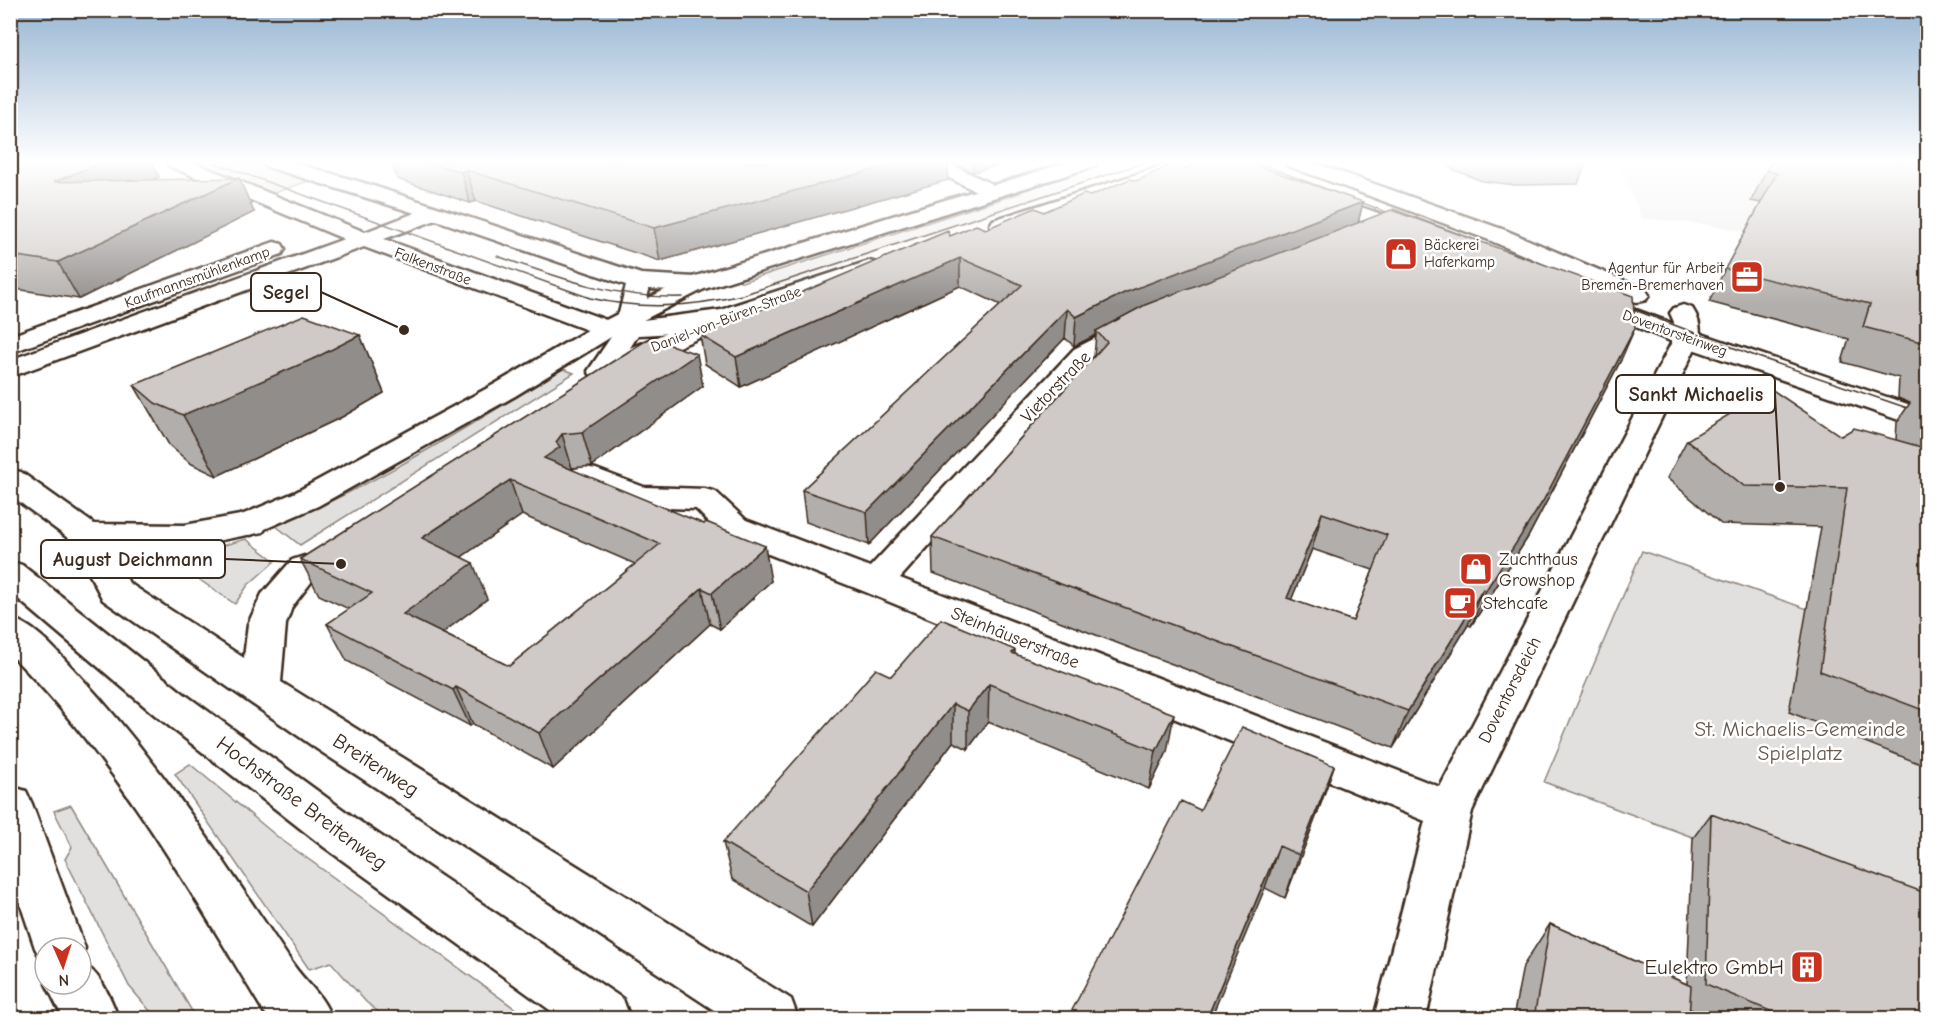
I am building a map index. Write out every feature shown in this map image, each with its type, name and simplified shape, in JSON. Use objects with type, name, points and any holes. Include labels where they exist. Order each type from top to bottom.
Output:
[{"type":"main road","name":"Falkenstraße","points":[[294,210],[366,239],[622,325],[721,318]]},
{"type":"main road","points":[[426,210],[639,281],[695,284]]},
{"type":"main road","points":[[86,535],[185,536],[251,524],[307,499],[695,284],[935,210]]},
{"type":"main road","points":[[981,231],[1045,210]]},
{"type":"main road","points":[[1349,210],[1433,240]]},
{"type":"main road","name":"Doventorsteinweg","points":[[1428,210],[1497,235],[1685,325],[1928,421]]},
{"type":"main road","name":"Kaufmannsmühlenkamp","points":[[10,345],[336,227],[436,213]]},
{"type":"main road","name":"Kaufmannsmühlenkamp","points":[[10,369],[436,213]]},
{"type":"main road","points":[[1356,238],[1389,225]]},
{"type":"main road","name":"Daniel-von-Büren-Straße","points":[[622,325],[591,377],[721,318],[892,260]]},
{"type":"main road","points":[[622,325],[639,281]]},
{"type":"main road","name":"Doventorsteinweg","points":[[1552,284],[1928,398]]},
{"type":"main road","name":"Vietorstraße","points":[[876,582],[1083,355],[1163,316]]},
{"type":"main road","name":"Doventorsdeich","points":[[1400,1018],[1449,811],[1685,325]]},
{"type":"main road","name":"Steinhäuserstraße","points":[[585,476],[639,497],[705,498],[734,528],[876,582],[1449,811]]},
{"type":"main road","name":"Breitenweg","points":[[10,479],[86,535],[116,591],[332,737],[772,1018]]},
{"type":"main road","points":[[261,687],[267,624],[275,603],[316,557]]},
{"type":"main road","name":"Hochstraße Breitenweg","points":[[10,573],[169,704],[330,826],[604,1018]]},
{"type":"main road","points":[[10,631],[28,655],[146,783],[282,994],[305,1018]]},
{"type":"main road","points":[[10,804],[56,936]]},
{"type":"main road","points":[[79,996],[92,1018]]},
{"type":"shaded area","points":[[963,210],[1008,210],[779,286],[763,276]]},
{"type":"shaded area","points":[[1638,210],[1927,210],[1927,273],[1724,227],[1642,218]]},
{"type":"green space","points":[[958,210],[967,210],[742,282],[736,278]]},
{"type":"green space","points":[[563,369],[574,373],[300,545],[276,526],[386,473]]},
{"type":"green space","points":[[246,539],[275,561],[248,585],[235,604],[166,557],[203,551]]},
{"type":"green space","name":"St. Michaelis-Gemeinde Spielplatz","points":[[1642,551],[1927,651],[1927,924],[1544,782]]},
{"type":"green space","points":[[190,764],[279,838],[528,1018],[386,1018],[366,1002],[331,962],[309,969],[175,774]]},
{"type":"green space","points":[[71,805],[196,1018],[156,1018],[129,986],[65,859],[72,847],[54,811]]},
{"type":"building","points":[[10,210],[170,210],[58,262],[10,255]]},
{"type":"building","points":[[596,210],[722,210],[654,228]]},
{"type":"building","points":[[1030,210],[1044,212],[1048,210],[1342,210],[1124,293],[1076,317],[1067,309],[867,512],[802,490],[1022,285],[960,258],[736,357],[700,335],[948,231],[950,236],[976,225],[986,229]]},
{"type":"building","points":[[1391,210],[1633,296],[1635,328],[1543,501],[1486,590],[1483,589],[1408,711],[932,537],[1107,342],[1096,331],[1145,305]],"holes":[[[1322,513],[1387,535],[1353,621],[1287,598]]]},
{"type":"building","points":[[1757,210],[1928,210],[1928,364],[1922,362],[1922,342],[1863,327],[1870,304],[1725,269]]},
{"type":"building","points":[[304,315],[360,335],[315,358],[183,415],[155,403],[134,385]]},
{"type":"building","points":[[650,338],[697,354],[582,432],[562,434],[556,442],[560,447],[544,458],[704,524],[706,522],[765,546],[712,593],[702,588],[539,733],[456,687],[453,690],[327,624],[372,593],[300,559]],"holes":[[[510,480],[660,544],[509,666],[403,614],[473,563],[422,538]]]},
{"type":"building","points":[[1922,385],[1928,387],[1928,712],[1820,671],[1847,488],[1744,486],[1687,440],[1771,389],[1841,436],[1854,428],[1921,447]]},
{"type":"building","points":[[941,619],[1015,650],[1012,653],[1174,714],[1156,751],[989,684],[968,711],[953,704],[806,891],[723,842],[876,669],[891,676]]},
{"type":"building","points":[[1242,727],[1334,766],[1299,855],[1279,846],[1207,1018],[1068,1018],[1181,801],[1200,810]]},
{"type":"building","name":"Eulektro GmbH","points":[[1711,814],[1928,894],[1928,1018],[1787,1018],[1706,984]]},
{"type":"building","points":[[1550,924],[1691,986],[1689,1018],[1534,1018]]},
{"type":"tram line","points":[[345,210],[590,298],[609,302],[666,306],[742,295],[1000,210]]},
{"type":"tram line","points":[[1381,210],[1402,218]]},
{"type":"tram line","points":[[1396,210],[1494,247]]},
{"type":"tram line","points":[[497,256],[588,286],[635,295],[683,297]]},
{"type":"tram line","points":[[1619,304],[1758,357],[1928,415]]},
{"type":"place","name":"Bäckerei Haferkamp","points":[[1401,254]]},
{"type":"place","name":"Agentur für Arbeit Bremen-Bremerhaven","points":[[1747,277]]},
{"type":"place","name":"Segel","points":[[404,330]]},
{"type":"place","name":"Sankt Michaelis","points":[[1780,487]]},
{"type":"place","name":"August Deichmann","points":[[341,564]]},
{"type":"place","name":"Zuchthaus Growshop","points":[[1476,569]]},
{"type":"place","name":"Stehcafe","points":[[1460,603]]},
{"type":"place","name":"Eulektro GmbH","points":[[1807,967]]}]
